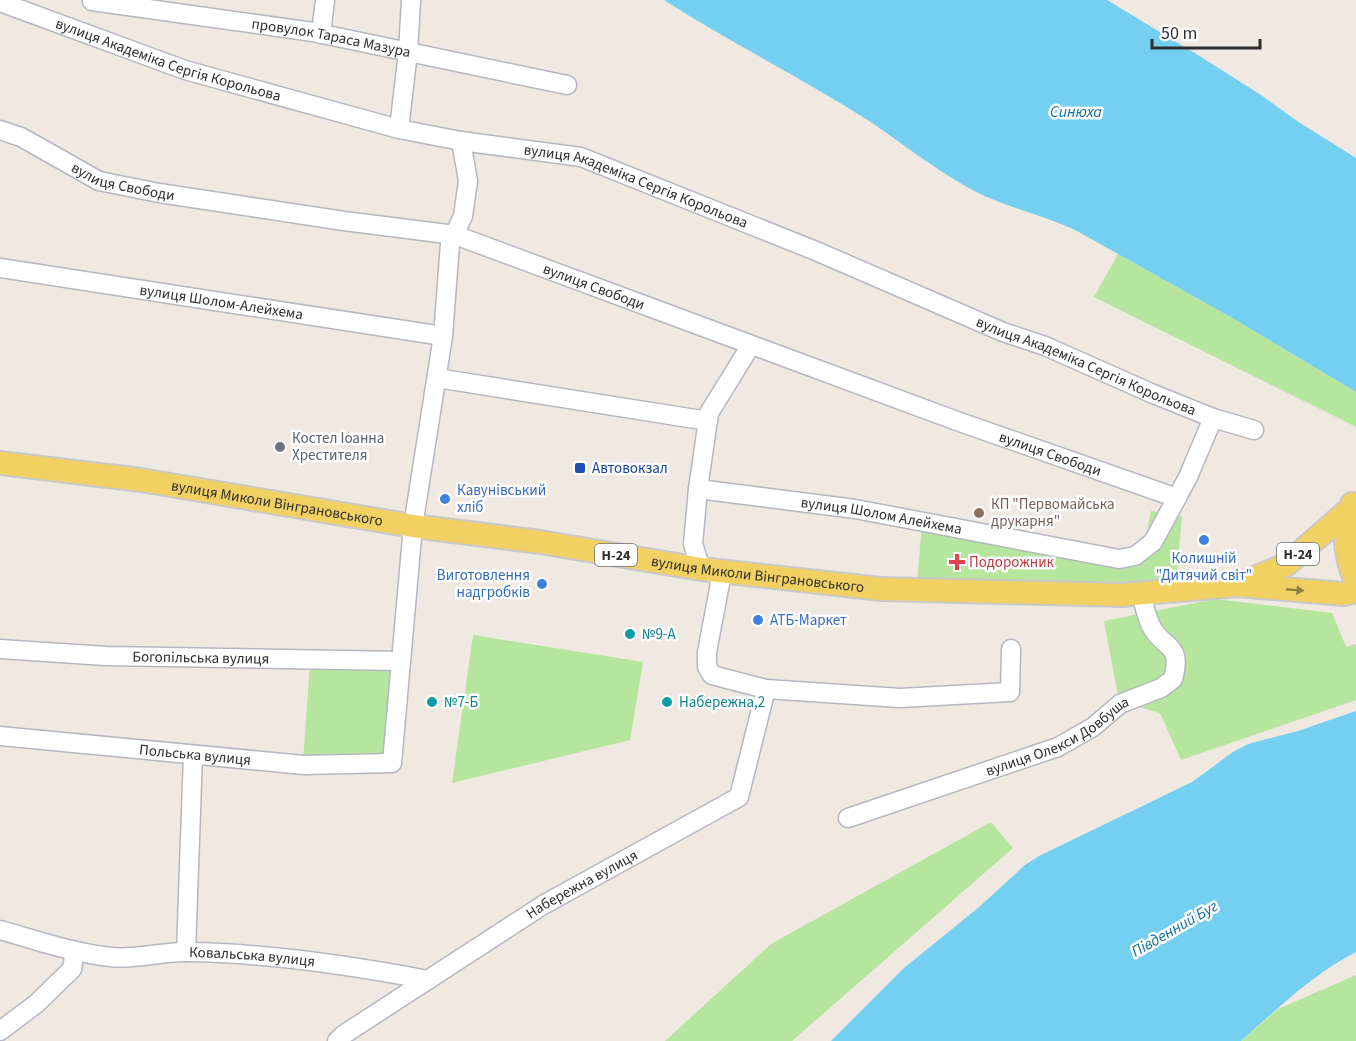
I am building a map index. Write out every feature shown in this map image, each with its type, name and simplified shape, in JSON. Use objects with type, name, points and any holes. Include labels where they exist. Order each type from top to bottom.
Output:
[{"type":"main road","name":"вулиця Миколи Вінграновського","points":[[0,463],[141,480],[712,571],[881,589],[1112,595],[1237,585],[1344,594],[1356,591]]},
{"type":"main road","name":"вулиця Миколи Вінграновського","points":[[1237,585],[1286,565],[1353,502]]},
{"type":"main road","name":"Н-24","points":[[1353,502],[1347,528],[1347,550],[1351,571],[1356,581]]},
{"type":"street","points":[[88,33],[92,0]]},
{"type":"street","name":"провулок Тараса Мазура","points":[[92,0],[321,34],[567,86]]},
{"type":"street","points":[[321,34],[325,0]]},
{"type":"street","points":[[399,129],[408,52],[411,0]]},
{"type":"street","name":"вулиця Академіка Сергія Корольова","points":[[0,2],[185,70],[399,129],[461,141],[581,158],[816,251],[1003,332],[1045,346],[1214,418],[1254,430]]},
{"type":"street","name":"вулиця Свободи","points":[[0,130],[21,137],[99,181],[159,193],[321,218],[455,235],[957,421],[1177,498]]},
{"type":"street","points":[[401,661],[413,525],[443,336],[450,244],[463,216],[468,181],[461,141]]},
{"type":"street","name":"вулиця Шолом-Алейхема","points":[[0,268],[443,336]]},
{"type":"street","points":[[751,345],[709,413],[698,489],[693,544],[712,571],[706,667],[712,675],[766,689],[900,698],[1010,692],[1011,650]]},
{"type":"street","points":[[437,378],[708,421]]},
{"type":"street","points":[[1177,498],[1214,418]]},
{"type":"street","name":"вулиця Шолом Алейхема","points":[[698,489],[855,509],[1119,559],[1135,556],[1153,542],[1177,498]]},
{"type":"street","name":"вулиця Олекси Довбуша","points":[[848,818],[1058,747],[1093,728],[1120,704],[1161,688],[1173,679],[1176,656],[1172,648],[1151,626],[1141,593]]},
{"type":"street","name":"Богопільська вулиця","points":[[0,649],[106,656],[401,661]]},
{"type":"street","name":"Польська вулиця","points":[[0,736],[304,765],[392,763],[401,661]]},
{"type":"street","name":"Набережна вулиця","points":[[342,1039],[543,904],[739,797],[766,689]]},
{"type":"street","points":[[186,952],[193,755]]},
{"type":"street","name":"Ковальська вулиця","points":[[0,930],[75,951],[113,957],[186,952],[273,957],[428,980]]},
{"type":"street","points":[[0,1030],[36,1004],[72,969],[75,951]]},
{"type":"green space","points":[[1118,254],[1234,319],[1356,392],[1356,427],[1094,297]]},
{"type":"green space","points":[[1151,511],[1182,516],[1176,583],[917,582],[922,524],[1140,566]]},
{"type":"green space","points":[[1215,599],[1332,613],[1346,647],[1356,644],[1356,700],[1181,760],[1160,713],[1119,701],[1104,621]]},
{"type":"green space","points":[[473,635],[643,662],[630,740],[452,783]]},
{"type":"green space","points":[[310,664],[395,666],[390,759],[303,761]]},
{"type":"green space","points":[[991,822],[1013,848],[792,1041],[665,1041],[771,944]]},
{"type":"green space","points":[[1356,975],[1356,1041],[1241,1041],[1278,1009]]},
{"type":"water","name":"Синюха","points":[[664,0],[1107,0],[1198,55],[1356,158],[1356,392],[1234,319],[1077,231],[994,200],[967,187],[844,105]]},
{"type":"water","name":"Південний Буг","points":[[1356,711],[1356,952],[1310,981],[1241,1041],[831,1041],[904,968],[978,908],[1025,865],[1039,856],[1192,782],[1233,752],[1248,744],[1298,731]]},
{"type":"place","name":"Костел Іоанна Хрестителя","points":[[280,447]]},
{"type":"place","name":"Автовокзал","points":[[580,468]]},
{"type":"place","name":"Кавунівський хліб","points":[[445,499]]},
{"type":"place","name":"КП \"Первомайська друкарня\"","points":[[979,513]]},
{"type":"place","name":"Колишній \"Дитячий світ\"","points":[[1204,540]]},
{"type":"place","name":"Подорожник","points":[[957,562]]},
{"type":"place","name":"Виготовлення надгробків","points":[[542,584]]},
{"type":"place","name":"АТБ-Маркет","points":[[758,620]]},
{"type":"place","name":"№9-А","points":[[630,634]]},
{"type":"place","name":"№7-Б","points":[[432,702]]},
{"type":"place","name":"Набережна,2","points":[[667,702]]}]
